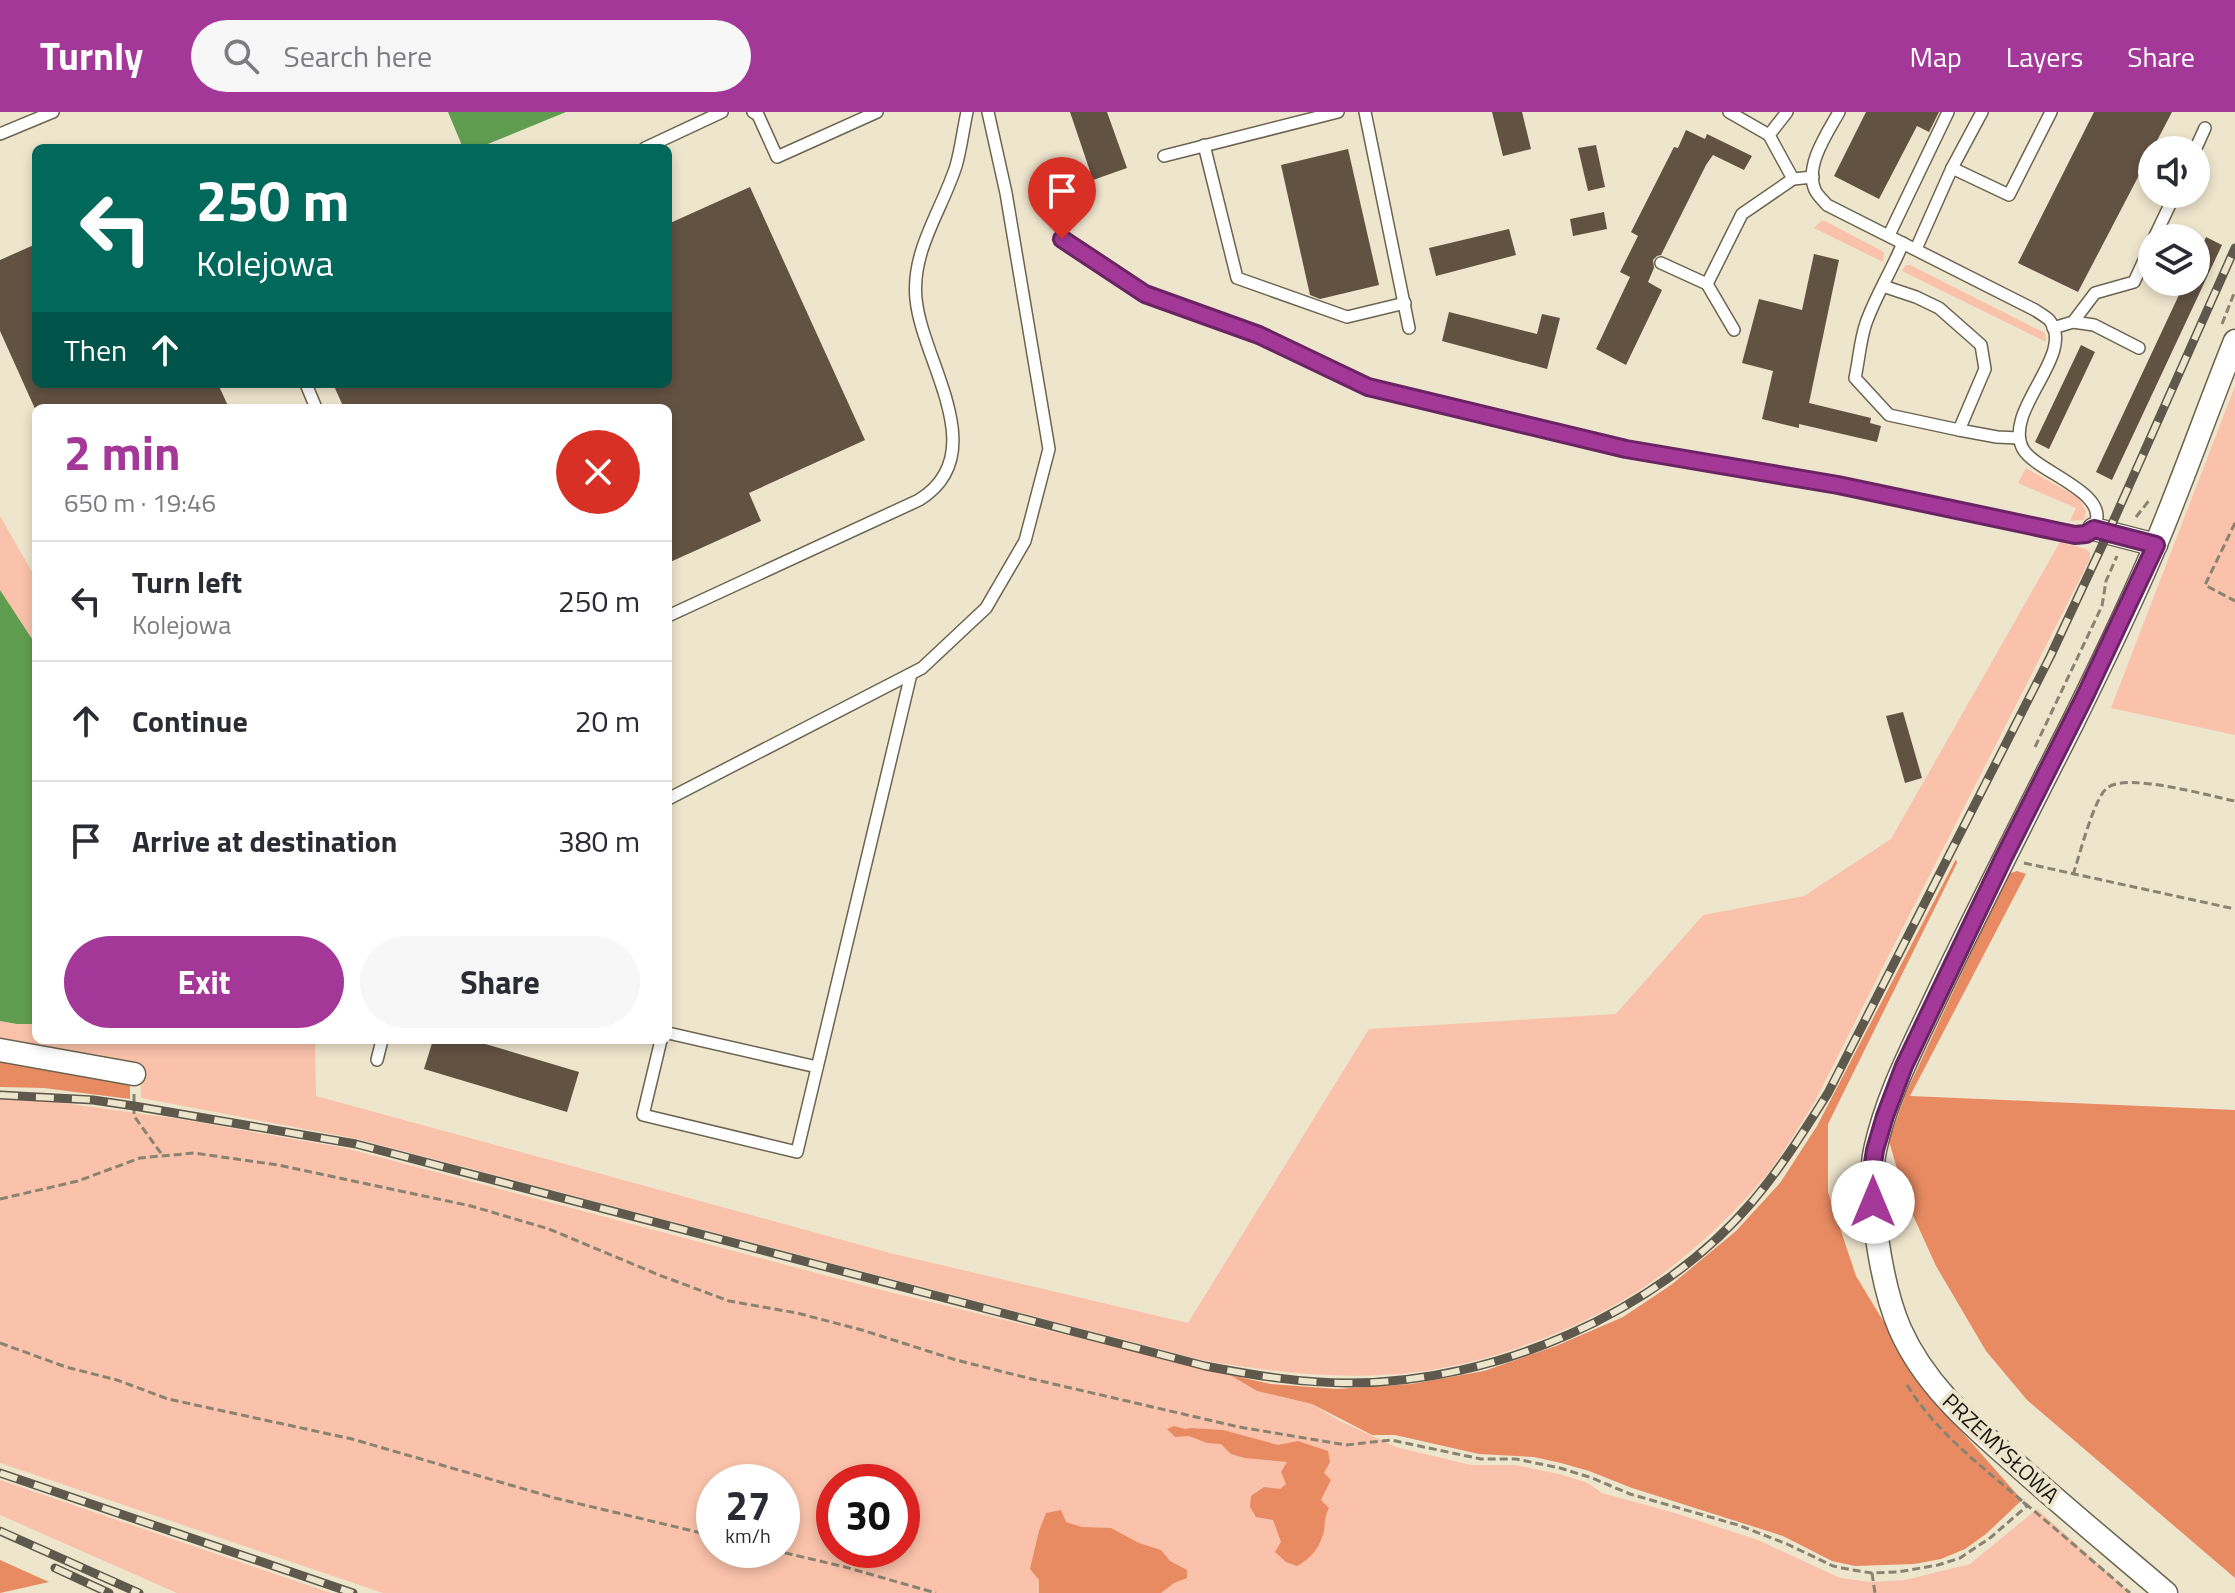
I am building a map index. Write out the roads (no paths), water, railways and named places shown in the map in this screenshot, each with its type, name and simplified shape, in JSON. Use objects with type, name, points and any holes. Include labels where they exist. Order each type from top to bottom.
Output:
[{"type":"street","name":"PRZEMYSŁOWA","points":[[2166,1593],[2041,1487],[1963,1417],[1932,1384],[1899,1328],[1885,1280],[1875,1226],[1871,1177],[1881,1127],[1904,1066],[2156,545],[2227,336]]},
{"type":"street","points":[[2094,529],[2156,545]]},
{"type":"street","points":[[0,1050],[134,1074]]},
{"type":"lane","points":[[0,134],[53,112]]},
{"type":"lane","points":[[654,144],[722,112]]},
{"type":"lane","points":[[753,112],[758,115],[777,157],[877,112]]},
{"type":"lane","points":[[672,614],[919,500],[934,491],[945,475],[952,455],[953,439],[946,396],[921,330],[915,274],[921,250],[956,165],[967,112]]},
{"type":"lane","points":[[672,797],[922,668],[986,608],[1025,541],[1049,449],[1006,193],[988,112]]},
{"type":"lane","points":[[1164,156],[1338,112]]},
{"type":"lane","points":[[1365,112],[1409,328]]},
{"type":"lane","points":[[1729,112],[1769,135],[1793,179]]},
{"type":"lane","points":[[1769,135],[1787,112]]},
{"type":"lane","points":[[1062,239],[1145,294],[1259,335],[1368,387],[1626,449],[1838,485],[2075,535],[2086,534],[2094,529],[2097,510],[2079,489],[2034,462],[2019,438],[2019,422],[2053,355],[2055,333],[2050,321],[2035,310],[1827,205],[1815,190],[1815,158],[1839,112]]},
{"type":"lane","points":[[1889,235],[1948,112]]},
{"type":"lane","points":[[1916,249],[1952,168],[1982,112]]},
{"type":"lane","points":[[1952,168],[2009,195],[2051,112]]},
{"type":"lane","points":[[2201,136],[2205,128]]},
{"type":"lane","points":[[1204,145],[1237,278],[1347,317],[1405,303]]},
{"type":"lane","points":[[1707,284],[1742,214],[1793,179],[1813,177]]},
{"type":"lane","points":[[1903,243],[1866,324],[1855,378],[1889,415],[1997,437],[2019,438]]},
{"type":"lane","points":[[1661,263],[1707,284],[1734,330]]},
{"type":"lane","points":[[2073,322],[2095,293],[2134,282],[2138,273]]},
{"type":"lane","points":[[1883,286],[1939,308],[1981,345],[1985,369],[1959,430]]},
{"type":"lane","points":[[2053,328],[2073,322],[2094,325],[2139,348]]},
{"type":"lane","points":[[660,1044],[643,1115],[797,1152],[911,674]]},
{"type":"lane","points":[[672,1034],[817,1067]]},
{"type":"lane","points":[[377,1060],[381,1044]]},
{"type":"railway","points":[[0,1095],[93,1100],[356,1144],[1205,1366],[1294,1380],[1349,1383],[1404,1380],[1460,1370],[1515,1355],[1570,1334],[1621,1308],[1670,1277],[1714,1242],[1752,1202],[1801,1135],[1828,1093],[2050,657],[2235,248]]},
{"type":"railway","points":[[0,1473],[353,1593]]},
{"type":"railway","points":[[0,1531],[139,1593]]},
{"type":"railway","points":[[55,1568],[109,1593]]}]
